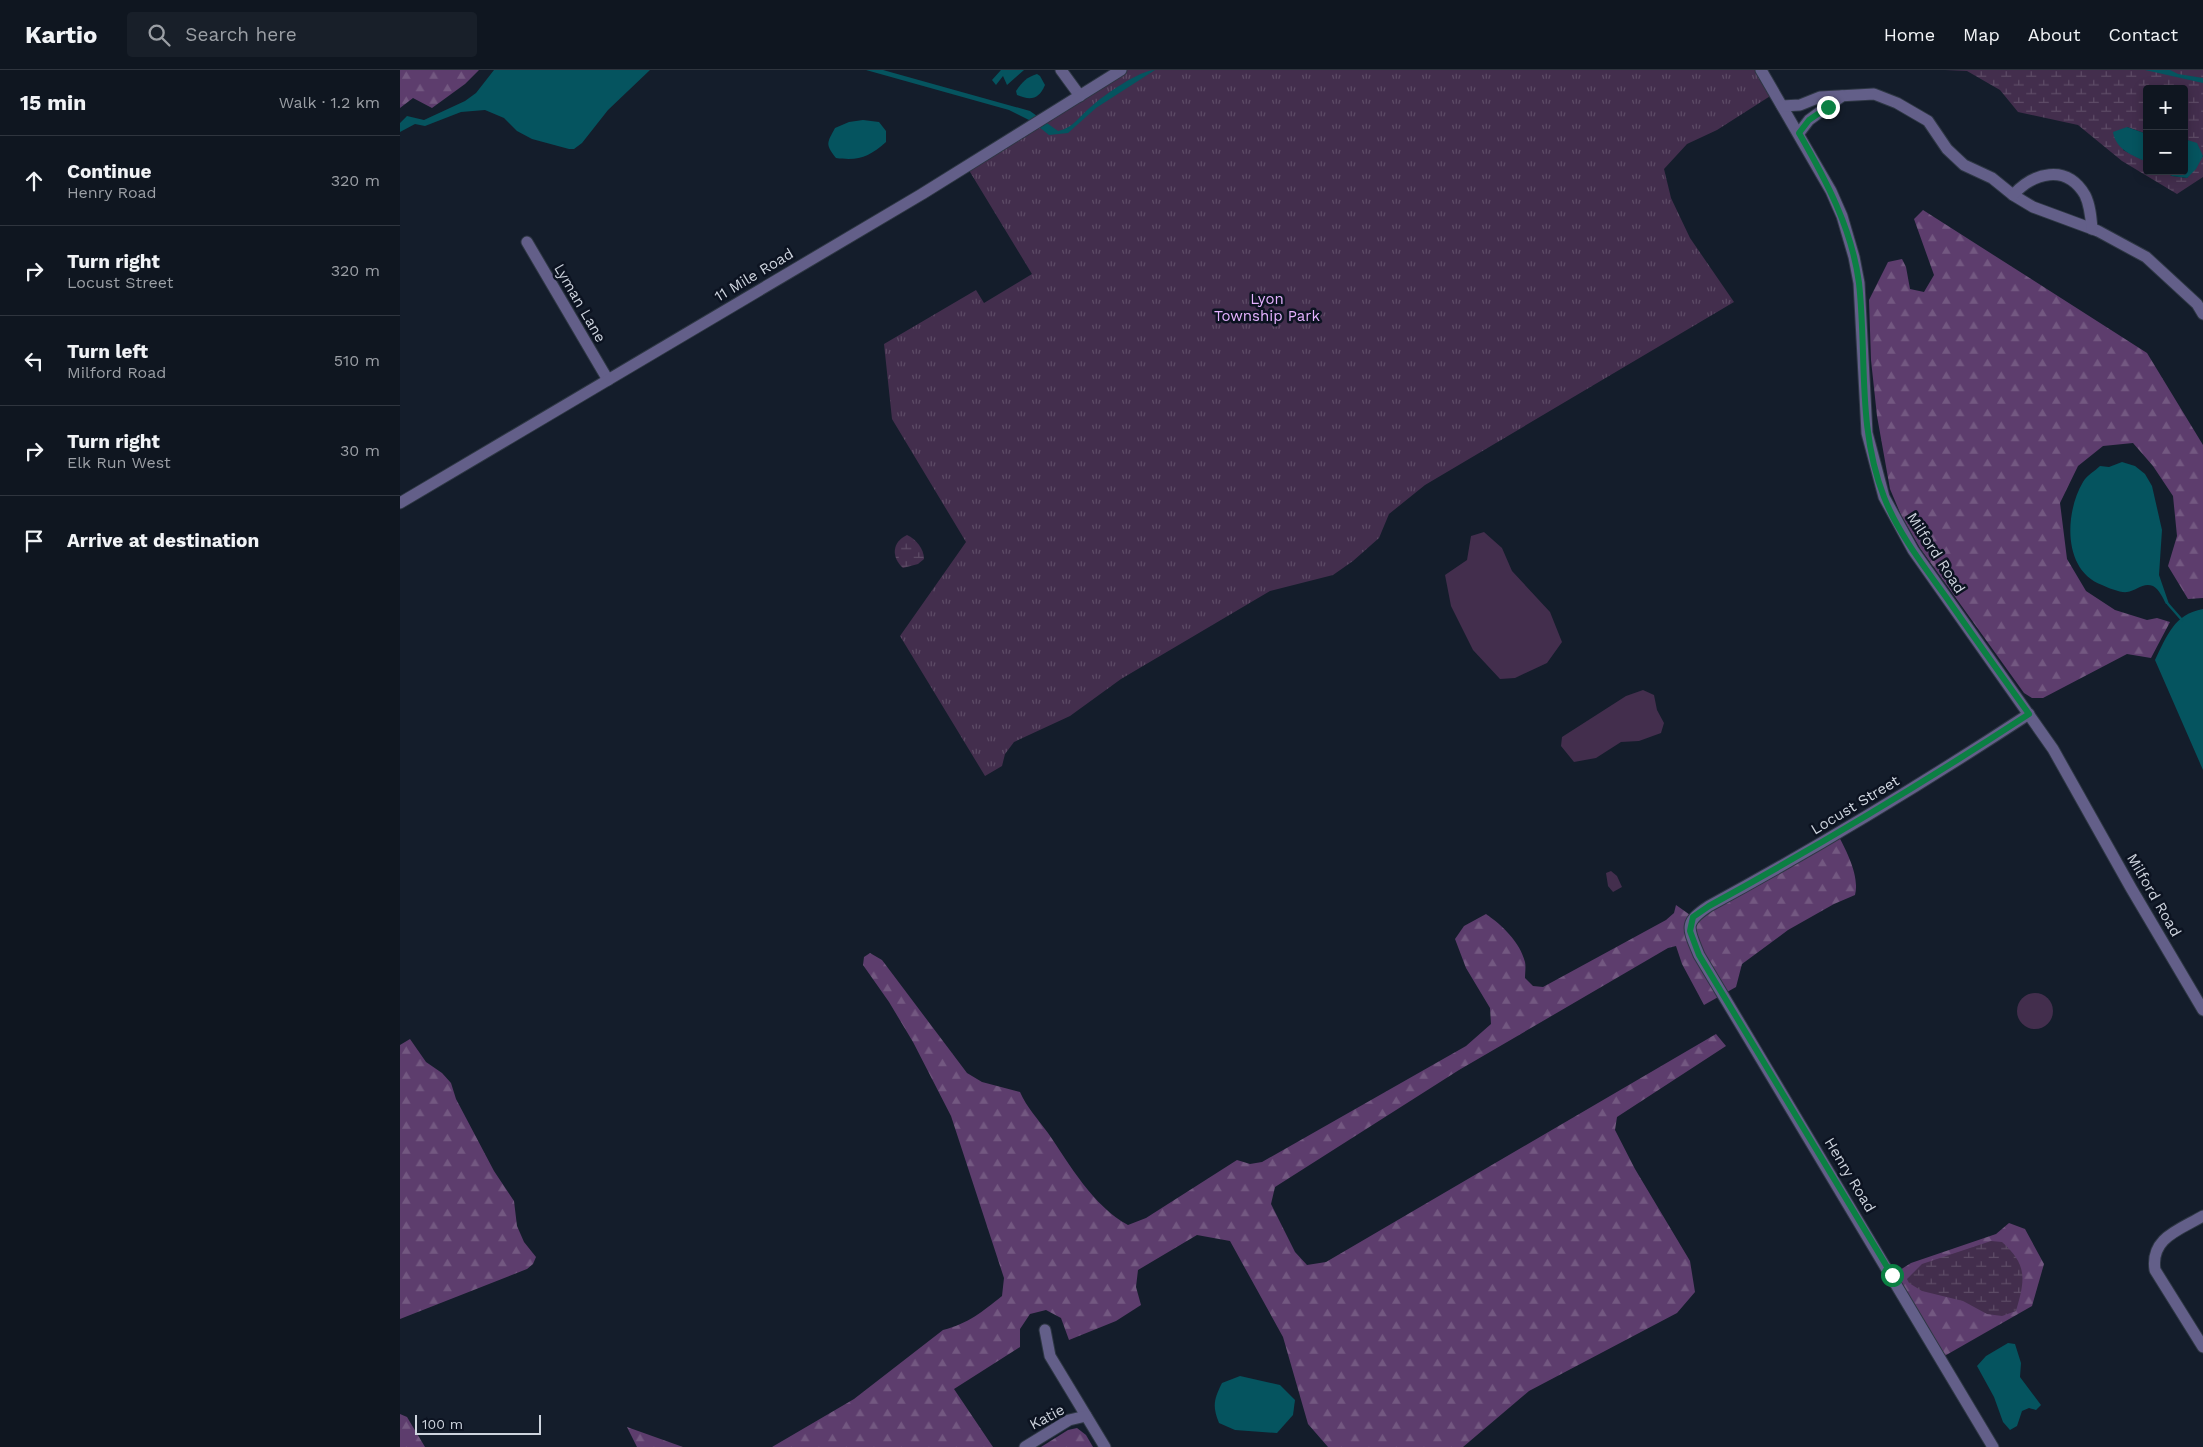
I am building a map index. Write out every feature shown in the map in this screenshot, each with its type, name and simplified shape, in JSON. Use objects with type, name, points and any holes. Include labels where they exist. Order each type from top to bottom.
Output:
[{"type":"street","points":[[1061,70],[1080,96]]},
{"type":"street","name":"11 Mile Road","points":[[400,504],[1032,126],[1121,70]]},
{"type":"street","name":"Milford Road","points":[[1760,70],[1799,133],[1831,191],[1842,216],[1854,257],[1859,283],[1867,433],[1884,497],[1912,550],[2053,749],[2131,888],[2203,1010]]},
{"type":"street","points":[[1782,106],[1800,105],[1820,97],[1874,94],[1897,103],[1928,122],[1947,149],[1964,165],[1992,178],[2013,195],[2033,207],[2092,229],[2146,257],[2197,304],[2203,314]]},
{"type":"street","points":[[1799,133],[1809,120],[1842,96]]},
{"type":"street","points":[[2013,195],[2022,185],[2033,178],[2049,174],[2067,178],[2076,184],[2085,195],[2089,206],[2092,229]]},
{"type":"street","name":"Lyman Lane","points":[[527,242],[608,380]]},
{"type":"street","name":"Locust Street","points":[[1693,917],[1972,752],[2029,714]]},
{"type":"street","name":"Henry Road","points":[[1693,917],[1690,931],[1699,955],[1993,1447]]},
{"type":"street","points":[[2203,1216],[2167,1237],[2160,1243],[2154,1255],[2155,1270],[2203,1347]]},
{"type":"street","points":[[1045,1330],[1050,1356],[1105,1447]]},
{"type":"street","name":"Katie","points":[[1024,1447],[1068,1420],[1086,1416]]},
{"type":"green space","points":[[400,70],[479,70],[465,84],[432,108],[413,98],[400,108]]},
{"type":"green space","name":"Lyon Township Park","points":[[1123,70],[1761,70],[1775,93],[1717,130],[1687,144],[1664,169],[1671,198],[1690,238],[1734,302],[1425,485],[1389,514],[1379,538],[1353,561],[1333,575],[1270,591],[1121,679],[1070,716],[1014,742],[1005,754],[1002,766],[985,776],[900,636],[966,542],[892,419],[884,344],[976,290],[984,303],[1032,274],[967,167]]},
{"type":"green space","points":[[1945,70],[2203,70],[2203,156],[2188,140],[2188,85],[2143,85],[2143,133],[2127,127],[2123,150],[2143,160],[2143,174],[2122,161],[2078,125],[2018,112],[2000,90],[1967,71]]},
{"type":"green space","points":[[2203,156],[2203,177],[2177,194],[2145,175],[2170,175],[2187,178]]},
{"type":"green space","points":[[1923,210],[2147,353],[2203,445],[2203,598],[2188,599],[2168,566],[2177,536],[2173,496],[2153,466],[2133,443],[2103,446],[2078,466],[2060,503],[2067,559],[2086,591],[2115,610],[2147,620],[2157,618],[2170,622],[2151,658],[2127,654],[2043,698],[2032,698],[2024,693],[1920,548],[1901,515],[1890,489],[1877,416],[1871,360],[1869,300],[1888,262],[1902,259],[1906,267],[1910,289],[1924,292],[1934,275],[1914,219]]},
{"type":"green space","points":[[1484,532],[1502,548],[1512,571],[1550,612],[1562,642],[1547,663],[1515,678],[1500,679],[1473,650],[1451,606],[1445,575],[1467,560],[1471,536]]},
{"type":"green space","points":[[907,535],[919,545],[924,559],[918,564],[903,568],[896,559],[895,550],[898,542]]},
{"type":"green space","points":[[1643,690],[1654,695],[1657,710],[1664,723],[1661,733],[1639,741],[1621,742],[1596,758],[1574,762],[1561,746],[1562,737],[1626,696]]},
{"type":"green space","points":[[1837,833],[1854,872],[1856,880],[1855,895],[1834,904],[1788,930],[1742,964],[1736,987],[1704,1005],[1682,964],[1676,946],[1668,948],[1459,1070],[1275,1187],[1271,1204],[1295,1252],[1307,1265],[1326,1262],[1716,1034],[1726,1046],[1617,1117],[1615,1130],[1635,1169],[1690,1261],[1695,1292],[1677,1313],[1529,1391],[1463,1447],[1328,1447],[1308,1424],[1283,1337],[1230,1241],[1197,1235],[1138,1270],[1136,1287],[1141,1305],[1116,1321],[1069,1340],[1061,1318],[1046,1310],[1030,1314],[1020,1329],[1020,1347],[954,1389],[993,1447],[772,1447],[854,1399],[943,1330],[968,1320],[1002,1296],[1004,1278],[951,1116],[913,1042],[889,1002],[863,965],[864,957],[870,953],[882,960],[967,1073],[982,1082],[1020,1092],[1029,1108],[1083,1184],[1104,1207],[1128,1225],[1146,1218],[1237,1160],[1250,1164],[1262,1162],[1466,1046],[1491,1024],[1490,1008],[1466,968],[1455,939],[1464,926],[1486,914],[1492,918],[1510,935],[1523,955],[1525,978],[1533,986],[1543,987],[1666,920],[1674,913],[1676,905],[1693,917]]},
{"type":"green space","points":[[1611,871],[1617,876],[1622,887],[1613,892],[1608,886],[1606,873]]},
{"type":"green space","points":[[2035,993],[2047,999],[2053,1011],[2047,1023],[2035,1029],[2023,1023],[2017,1011],[2023,999]]},
{"type":"green space","points":[[410,1039],[426,1062],[442,1073],[451,1083],[456,1099],[494,1171],[514,1201],[517,1226],[524,1242],[536,1257],[533,1264],[527,1269],[400,1319],[400,1045]]},
{"type":"green space","points":[[2009,1223],[2025,1229],[2044,1264],[2032,1306],[1941,1358],[1892,1275],[1911,1263],[1996,1234]]},
{"type":"green space","points":[[1991,1241],[2002,1242],[2016,1258],[2020,1266],[2022,1282],[2016,1311],[2002,1316],[1987,1314],[1963,1301],[1922,1291],[1909,1283],[1907,1279],[1922,1264]]},
{"type":"green space","points":[[400,1414],[407,1417],[425,1447],[400,1447]]},
{"type":"green space","points":[[627,1427],[683,1447],[637,1447]]},
{"type":"green space","points":[[1077,1428],[1086,1435],[1093,1447],[1041,1447],[1068,1430]]},
{"type":"water","points":[[494,70],[650,70],[608,110],[582,143],[574,149],[532,139],[517,131],[504,118],[485,110],[461,112],[425,126],[415,124],[400,132],[400,123],[407,116],[424,120],[465,101],[476,93]]},
{"type":"water","points":[[866,70],[883,70],[1030,111],[1058,131],[1073,124],[1098,101],[1122,84],[1148,71],[1155,70],[1096,108],[1068,133],[1049,135],[1033,122],[1009,110]]},
{"type":"water","points":[[1001,70],[1024,70],[1007,85],[1003,76],[996,85],[992,80]]},
{"type":"water","points":[[2145,70],[2170,70],[2178,74],[2203,78],[2203,83]]},
{"type":"water","points":[[1037,74],[1045,85],[1043,90],[1034,98],[1017,95],[1016,91],[1023,82]]},
{"type":"water","points":[[863,120],[879,122],[886,131],[886,142],[863,157],[851,159],[836,158],[830,150],[828,143],[835,128],[849,122]]},
{"type":"water","points":[[2127,127],[2143,133],[2143,160],[2121,148],[2113,132]]},
{"type":"water","points":[[2188,140],[2197,143],[2203,156],[2196,169],[2187,178],[2170,175],[2188,175]]},
{"type":"water","points":[[2122,462],[2135,466],[2145,474],[2152,486],[2162,530],[2159,575],[2169,604],[2166,604],[2159,591],[2153,586],[2146,585],[2124,592],[2102,585],[2089,577],[2080,567],[2074,554],[2071,524],[2077,494],[2083,482],[2100,466],[2109,467]]},
{"type":"water","points":[[2203,609],[2203,770],[2155,660],[2168,635],[2178,621],[2193,612]]},
{"type":"water","points":[[2008,1343],[2015,1344],[2021,1363],[2020,1377],[2041,1405],[2036,1410],[2029,1408],[2022,1411],[2017,1426],[2010,1430],[2003,1422],[1994,1397],[1977,1366],[1986,1356]]},
{"type":"water","points":[[1240,1376],[1280,1385],[1295,1400],[1293,1415],[1277,1433],[1235,1430],[1219,1423],[1215,1407],[1219,1389],[1222,1383]]},
{"type":"waterway","points":[[2168,604],[2182,620]]},
{"type":"route","points":[[1828,107],[1809,120],[1799,133],[1831,191],[1842,216],[1854,257],[1859,283],[1864,406],[1867,433],[1884,497],[1912,550],[2029,714],[1972,752],[1859,820],[1709,906],[1693,917],[1690,931],[1699,955],[1892,1275]]}]
